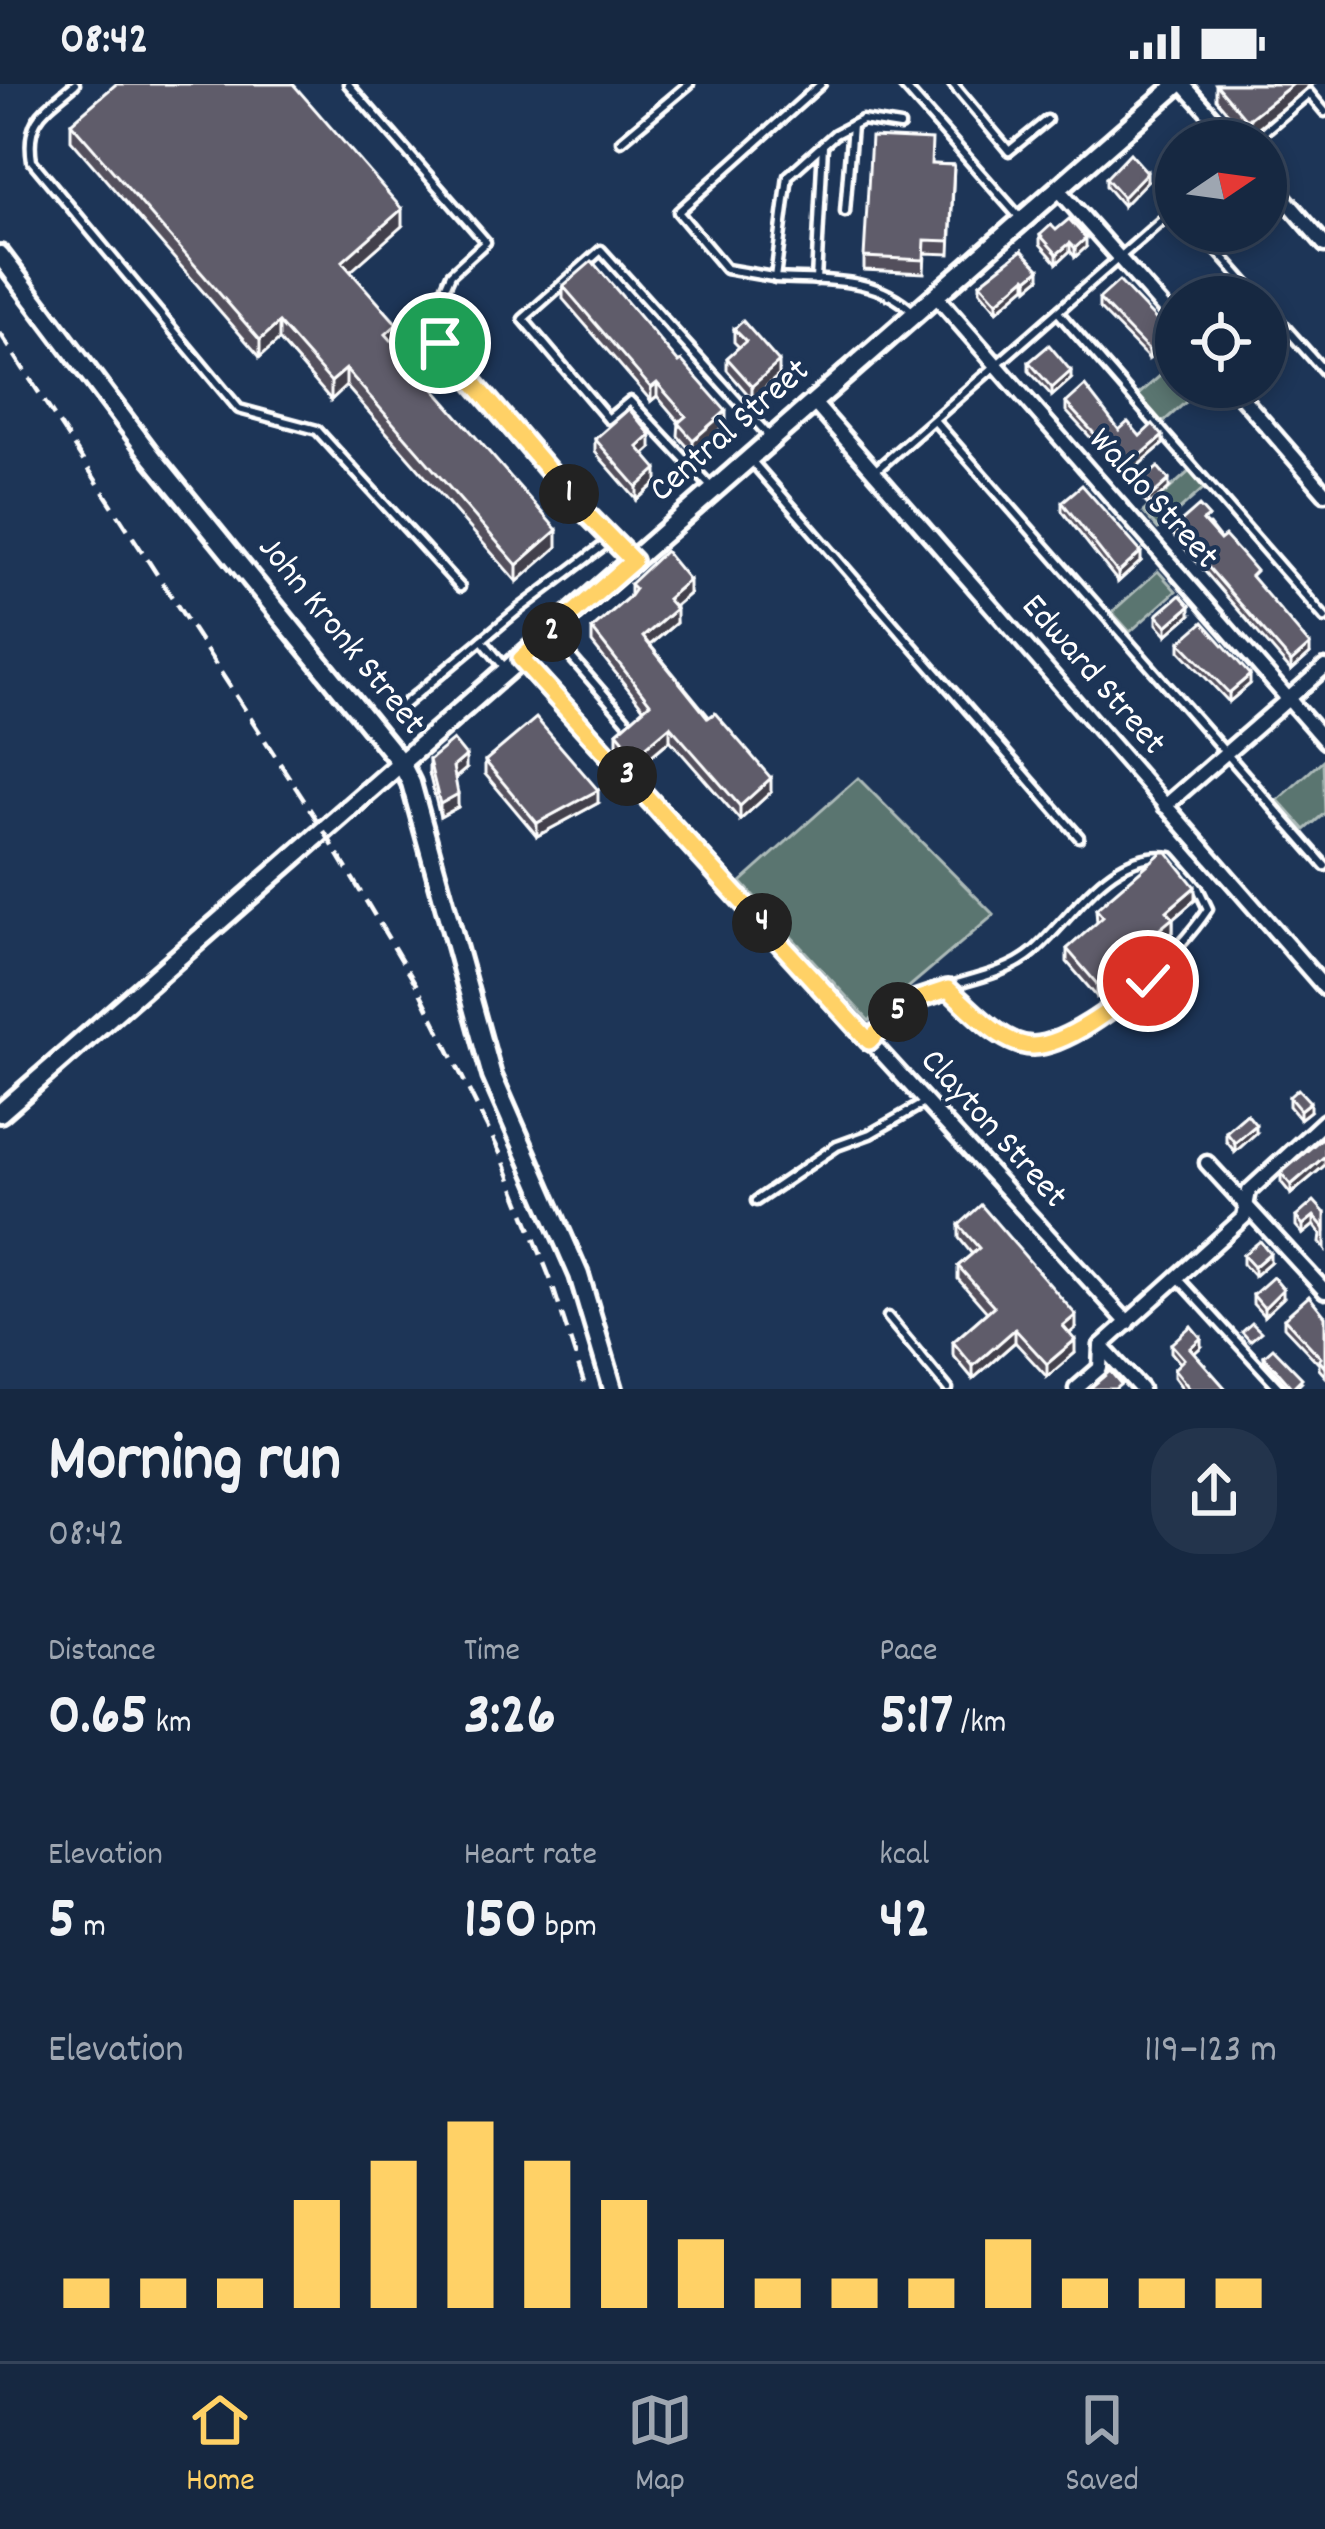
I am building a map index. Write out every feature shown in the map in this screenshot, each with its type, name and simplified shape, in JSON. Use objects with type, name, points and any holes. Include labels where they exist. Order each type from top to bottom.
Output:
[{"type":"street","name":"Central Street","points":[[0,1113],[1180,84]]},
{"type":"street","points":[[1180,84],[1214,120]]},
{"type":"street","points":[[1058,189],[1155,298]]},
{"type":"street","points":[[1287,201],[1325,245]]},
{"type":"street","name":"John Kronk Street","points":[[0,255],[152,457],[401,764],[411,783],[492,1076],[579,1275],[613,1389]]},
{"type":"street","name":"Waldo Street","points":[[936,296],[1325,741]]},
{"type":"street","name":"Edward Street","points":[[814,403],[1325,988]]},
{"type":"street","points":[[1251,408],[1325,493]]},
{"type":"street","name":"Clayton Street","points":[[514,665],[1128,1324]]},
{"type":"street","points":[[1165,806],[1325,667]]},
{"type":"street","points":[[1076,1389],[1100,1368],[1101,1346],[1244,1217],[1249,1191],[1323,1128]]},
{"type":"street","points":[[1207,1163],[1325,1291]]},
{"type":"street","points":[[1101,1346],[1141,1389]]},
{"type":"lane","points":[[75,84],[38,116],[28,136],[32,161],[239,409],[317,430],[460,587]]},
{"type":"lane","points":[[348,84],[486,242],[452,274],[437,306],[440,343],[633,561]]},
{"type":"lane","points":[[621,141],[689,84]]},
{"type":"lane","points":[[821,84],[678,212],[726,269],[775,278],[866,283],[896,295],[915,314]]},
{"type":"lane","points":[[902,84],[1022,220]]},
{"type":"lane","points":[[953,84],[1009,151],[1047,120]]},
{"type":"lane","points":[[1278,120],[1309,93],[1325,112]]},
{"type":"lane","points":[[775,278],[788,176],[862,120],[901,126]]},
{"type":"lane","points":[[845,212],[851,125]]},
{"type":"lane","points":[[816,280],[823,146]]},
{"type":"lane","points":[[874,472],[1155,226]]},
{"type":"lane","points":[[714,490],[630,401],[608,419],[523,319],[601,250],[772,440]]},
{"type":"lane","points":[[1218,252],[1240,276]]},
{"type":"lane","points":[[1058,312],[1325,618]]},
{"type":"lane","points":[[1287,329],[1325,372]]},
{"type":"lane","points":[[934,420],[1325,866]]},
{"type":"lane","points":[[750,459],[1079,837]]},
{"type":"lane","points":[[400,708],[612,539]]},
{"type":"lane","points":[[550,633],[627,721]]},
{"type":"lane","points":[[482,640],[514,665]]},
{"type":"lane","points":[[869,1041],[906,1003],[1029,956],[1122,863],[1152,854],[1171,857],[1198,888],[1208,909],[1148,981],[1066,1036],[1032,1046],[1001,1034],[948,989]]},
{"type":"lane","points":[[756,1201],[837,1147],[926,1102]]},
{"type":"lane","points":[[1178,1278],[1280,1389]]},
{"type":"lane","points":[[888,1317],[948,1389]]},
{"type":"green space","points":[[1155,380],[1155,408],[1179,408],[1162,423],[1138,395]]},
{"type":"green space","points":[[1191,470],[1205,487],[1158,529],[1143,512]]},
{"type":"green space","points":[[1158,571],[1176,591],[1130,632],[1112,612]]},
{"type":"green space","points":[[1323,760],[1325,813],[1305,830],[1278,800]]},
{"type":"green space","points":[[858,778],[994,915],[869,1021],[741,882]]},
{"type":"building","points":[[116,84],[293,84],[402,209],[342,262],[397,324],[386,334],[557,530],[517,565],[346,369],[331,382],[279,323],[260,340],[71,123]]},
{"type":"building","points":[[1216,84],[1293,84],[1245,118]]},
{"type":"building","points":[[871,137],[932,140],[931,164],[954,165],[950,241],[925,240],[924,260],[864,257]]},
{"type":"building","points":[[1130,153],[1147,172],[1123,197],[1106,178]]},
{"type":"building","points":[[1069,219],[1086,238],[1057,254],[1040,235]]},
{"type":"building","points":[[1022,250],[1040,269],[997,302],[980,283]]},
{"type":"building","points":[[592,261],[726,411],[693,440],[678,423],[686,416],[657,383],[651,388],[563,286]]},
{"type":"building","points":[[1119,281],[1155,318],[1155,346],[1149,351],[1099,299]]},
{"type":"building","points":[[743,321],[779,362],[752,386],[727,358],[746,341],[734,329]]},
{"type":"building","points":[[1049,345],[1071,371],[1052,388],[1029,362]]},
{"type":"building","points":[[1085,386],[1119,430],[1128,422],[1140,436],[1153,424],[1163,436],[1126,468],[1066,403]]},
{"type":"building","points":[[629,409],[651,435],[638,447],[657,469],[637,487],[595,439]]},
{"type":"building","points":[[1158,467],[1169,480],[1149,498],[1137,485]]},
{"type":"building","points":[[1082,485],[1141,552],[1118,573],[1062,502]]},
{"type":"building","points":[[1199,506],[1209,517],[1203,521],[1244,557],[1256,571],[1251,576],[1310,645],[1291,662],[1174,528]]},
{"type":"building","points":[[665,551],[689,580],[667,599],[676,609],[643,637],[708,718],[715,713],[771,778],[740,806],[670,726],[636,755],[617,732],[650,703],[592,629],[630,596],[635,589],[630,584]]},
{"type":"building","points":[[1180,595],[1190,606],[1167,626],[1157,615]]},
{"type":"building","points":[[1203,622],[1250,675],[1229,693],[1180,642]]},
{"type":"building","points":[[536,718],[598,790],[537,823],[485,761]]},
{"type":"building","points":[[453,740],[466,756],[453,767],[458,794],[440,804],[429,760]]},
{"type":"building","points":[[1167,852],[1195,887],[1167,911],[1173,918],[1150,937],[1154,941],[1097,984],[1067,949],[1103,917],[1096,909]]},
{"type":"building","points":[[1298,1089],[1310,1102],[1300,1110],[1289,1097]]},
{"type":"building","points":[[1247,1114],[1256,1125],[1235,1143],[1226,1132]]},
{"type":"building","points":[[1322,1138],[1325,1156],[1291,1185],[1281,1173]]},
{"type":"building","points":[[1314,1201],[1325,1213],[1325,1229],[1314,1216],[1303,1225],[1296,1217]]},
{"type":"building","points":[[981,1205],[1076,1315],[1063,1326],[1075,1340],[1047,1364],[1015,1329],[973,1366],[953,1342],[994,1306],[958,1266],[979,1248],[959,1225]]},
{"type":"building","points":[[1260,1241],[1270,1253],[1254,1267],[1243,1255]]},
{"type":"building","points":[[1273,1277],[1283,1289],[1264,1308],[1253,1295]]},
{"type":"building","points":[[1309,1296],[1325,1316],[1325,1368],[1284,1318]]},
{"type":"building","points":[[1252,1323],[1261,1332],[1250,1341],[1242,1332]]},
{"type":"building","points":[[1191,1326],[1201,1338],[1190,1348],[1226,1389],[1190,1389],[1174,1369],[1184,1359],[1171,1344]]},
{"type":"building","points":[[1273,1348],[1302,1378],[1292,1388],[1264,1356]]},
{"type":"building","points":[[1110,1371],[1121,1384],[1115,1389],[1089,1389]]},
{"type":"railway","points":[[0,333],[324,831],[417,986],[502,1157],[550,1278],[586,1389]]},
{"type":"route","points":[[440,343],[579,506],[633,561],[521,659],[869,1041],[906,1003],[948,989],[1001,1034],[1032,1046],[1066,1036],[1148,981]]}]
